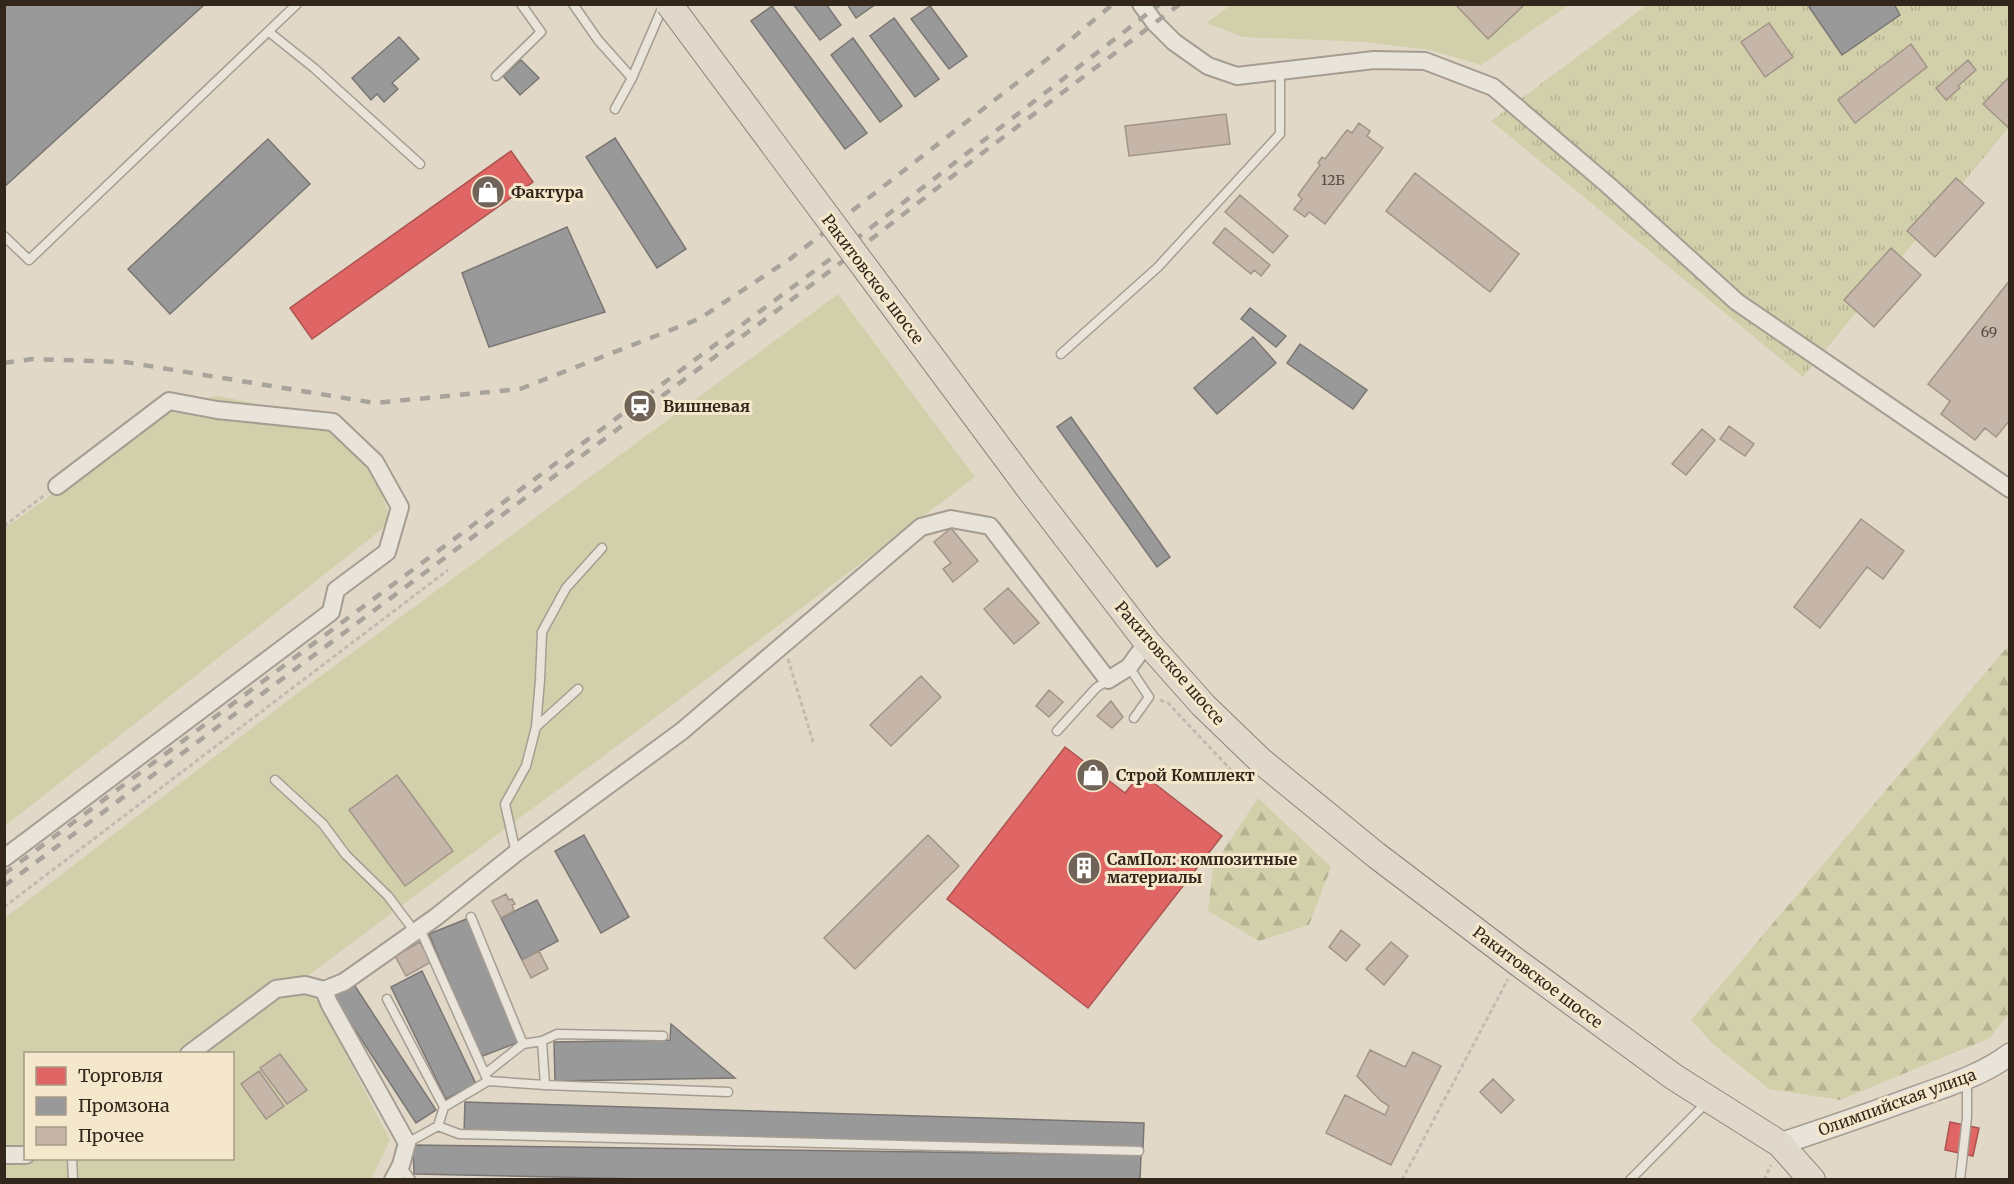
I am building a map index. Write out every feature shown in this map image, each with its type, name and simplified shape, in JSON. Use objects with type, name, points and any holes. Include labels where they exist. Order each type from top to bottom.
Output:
[{"type":"main road","name":"Ракитовское шоссе","points":[[666,4],[1031,491],[1147,642],[1203,705],[1261,761],[1376,855],[1674,1077],[1780,1144],[1812,1179]]},
{"type":"street","points":[[1141,4],[1155,23],[1174,42],[1208,66],[1238,76],[1374,60],[1425,61],[1493,87],[1608,185],[1737,302],[2010,489]]},
{"type":"street","points":[[4,858],[331,612],[336,590],[387,552],[400,507],[375,462],[333,422],[217,410],[169,401],[57,486]]},
{"type":"street","points":[[190,1052],[276,989],[305,985],[324,990],[344,982],[418,930],[516,852],[682,731],[921,527],[951,519],[990,526],[1108,680],[1129,667],[1147,642]]},
{"type":"street","points":[[324,990],[406,1143],[397,1172]]},
{"type":"street","name":"Олимпийская улица","points":[[1780,1144],[1863,1117],[1967,1078],[2010,1054]]},
{"type":"street","points":[[4,1155],[24,1155]]},
{"type":"lane","points":[[4,236],[30,260],[297,4]]},
{"type":"lane","points":[[496,76],[541,32],[521,4]]},
{"type":"lane","points":[[573,4],[598,40],[632,78]]},
{"type":"lane","points":[[615,109],[666,4]]},
{"type":"lane","points":[[269,32],[420,164]]},
{"type":"lane","points":[[1061,354],[1158,267],[1280,134],[1280,71]]},
{"type":"lane","points":[[516,852],[504,804],[526,766],[536,727],[542,632],[566,588],[602,548]]},
{"type":"lane","points":[[1129,667],[1149,697],[1134,718]]},
{"type":"lane","points":[[1058,731],[1096,688],[1108,680]]},
{"type":"lane","points":[[536,727],[578,689]]},
{"type":"lane","points":[[275,780],[323,824],[346,855],[418,930],[486,1078]]},
{"type":"lane","points":[[471,917],[523,1044]]},
{"type":"lane","points":[[387,999],[444,1107]]},
{"type":"lane","points":[[406,1143],[438,1126],[444,1107],[486,1078],[523,1044],[542,1041],[557,1034],[663,1036]]},
{"type":"lane","points":[[542,1041],[545,1085]]},
{"type":"lane","points":[[486,1078],[545,1085],[728,1092]]},
{"type":"lane","points":[[1960,1179],[1967,1117],[1967,1078]]},
{"type":"lane","points":[[1630,1179],[1710,1100]]},
{"type":"lane","points":[[438,1126],[459,1134],[1139,1151]]},
{"type":"lane","points":[[72,1160],[73,1179]]},
{"type":"lane","points":[[397,1172],[411,1179]]},
{"type":"path","points":[[4,526],[57,486]]},
{"type":"path","points":[[4,907],[448,570]]},
{"type":"path","points":[[784,643],[814,745]]},
{"type":"path","points":[[1149,697],[1168,703],[1232,771],[1228,780]]},
{"type":"path","points":[[1402,1179],[1517,962]]},
{"type":"green space","points":[[1231,5],[1569,5],[1481,65],[1430,50],[1365,42],[1243,37],[1206,23]]},
{"type":"green space","points":[[1647,5],[2009,5],[2009,127],[1803,377],[1491,121]]},
{"type":"green space","points":[[838,294],[975,477],[306,977],[390,1140],[371,1179],[5,1180],[5,918],[295,695]]},
{"type":"green space","points":[[217,396],[316,415],[372,463],[391,522],[5,826],[5,528],[180,404]]},
{"type":"green space","points":[[2009,645],[2009,1013],[1990,1038],[1840,1100],[1769,1089],[1714,1045],[1691,1020]]},
{"type":"green space","points":[[1258,798],[1331,867],[1309,925],[1259,941],[1208,911],[1213,866]]},
{"type":"building: Торговля","points":[[511,151],[533,182],[312,339],[290,308]]},
{"type":"building: Торговля","name":"СамПол: композитные материалы","points":[[1065,747],[1125,793],[1141,773],[1222,836],[1088,1008],[947,899]]},
{"type":"building: Торговля","points":[[1950,1122],[1979,1128],[1973,1156],[1945,1150]]},
{"type":"building: Промзона","points":[[4,4],[205,4],[4,187]]},
{"type":"building: Промзона","points":[[793,4],[826,4],[841,25],[820,40]]},
{"type":"building: Промзона","points":[[847,4],[876,4],[856,18]]},
{"type":"building: Промзона","points":[[1813,4],[1894,4],[1900,15],[1842,55],[1809,7]]},
{"type":"building: Промзона","points":[[772,6],[867,133],[845,149],[751,21]]},
{"type":"building: Промзона","points":[[930,6],[967,56],[949,69],[911,19]]},
{"type":"building: Промзона","points":[[894,18],[939,79],[915,97],[870,36]]},
{"type":"building: Промзона","points":[[399,37],[419,59],[392,83],[398,89],[384,102],[377,94],[371,100],[352,78]]},
{"type":"building: Промзона","points":[[853,38],[902,106],[880,122],[831,55]]},
{"type":"building: Промзона","points":[[521,60],[539,78],[520,95],[503,76]]},
{"type":"building: Промзона","points":[[615,138],[686,249],[657,268],[586,157]]},
{"type":"building: Промзона","points":[[268,139],[310,184],[170,314],[128,269]]},
{"type":"building: Промзона","points":[[567,227],[605,312],[489,347],[462,273]]},
{"type":"building: Промзона","points":[[1250,308],[1286,336],[1276,347],[1241,319]]},
{"type":"building: Промзона","points":[[1253,337],[1276,363],[1217,414],[1194,388]]},
{"type":"building: Промзона","points":[[1300,344],[1367,390],[1353,409],[1287,363]]},
{"type":"building: Промзона","points":[[1071,417],[1170,557],[1157,567],[1057,427]]},
{"type":"building: Промзона","points":[[584,835],[629,917],[601,933],[555,851]]},
{"type":"building: Промзона","points":[[537,900],[558,941],[522,960],[501,918]]},
{"type":"building: Промзона","points":[[469,918],[519,1042],[480,1057],[429,934]]},
{"type":"building: Промзона","points":[[422,971],[476,1084],[446,1099],[391,987]]},
{"type":"building: Промзона","points":[[353,983],[436,1110],[416,1123],[333,996]]},
{"type":"building: Промзона","points":[[671,1024],[735,1078],[555,1081],[554,1042],[670,1040]]},
{"type":"building: Промзона","points":[[465,1102],[1144,1123],[1143,1148],[464,1133]]},
{"type":"building: Промзона","points":[[413,1145],[1141,1155],[1140,1180],[687,1180],[414,1174]]},
{"type":"building: Прочее","points":[[1455,4],[1522,4],[1523,6],[1488,39]]},
{"type":"building: Прочее","points":[[1769,23],[1793,57],[1765,77],[1741,42]]},
{"type":"building: Прочее","points":[[1911,44],[1927,67],[1855,123],[1838,100]]},
{"type":"building: Прочее","points":[[1968,60],[1976,70],[1946,100],[1936,88]]},
{"type":"building: Прочее","points":[[2010,76],[2010,129],[1983,104]]},
{"type":"building: Прочее","points":[[1226,114],[1230,144],[1129,156],[1125,126]]},
{"type":"building: Прочее","points":[[1359,123],[1370,131],[1367,136],[1383,148],[1325,224],[1309,212],[1305,217],[1294,209],[1302,199],[1298,195],[1320,165],[1318,163],[1322,157],[1325,159],[1347,130],[1352,133]]},
{"type":"building: Прочее","points":[[1415,173],[1519,254],[1490,292],[1386,211]]},
{"type":"building: Прочее","points":[[1956,178],[1984,203],[1935,257],[1907,231]]},
{"type":"building: Прочее","points":[[1240,195],[1288,236],[1273,253],[1225,212]]},
{"type":"building: Прочее","points":[[1225,228],[1270,265],[1261,276],[1254,270],[1251,274],[1213,243]]},
{"type":"building: Прочее","points":[[1891,248],[1921,275],[1874,327],[1844,300]]},
{"type":"building: Прочее","points":[[2010,280],[2010,420],[1996,437],[1985,428],[1975,440],[1941,414],[1950,401],[1928,384]]},
{"type":"building: Прочее","points":[[1729,426],[1754,444],[1745,456],[1720,439]]},
{"type":"building: Прочее","points":[[1702,429],[1715,440],[1686,475],[1672,464]]},
{"type":"building: Прочее","points":[[1861,519],[1904,551],[1883,579],[1867,567],[1820,628],[1794,607]]},
{"type":"building: Прочее","points":[[951,528],[978,561],[953,582],[943,569],[951,563],[934,542]]},
{"type":"building: Прочее","points":[[1008,588],[1039,623],[1014,644],[984,609]]},
{"type":"building: Прочее","points":[[921,676],[941,697],[891,746],[870,725]]},
{"type":"building: Прочее","points":[[1049,690],[1063,702],[1049,717],[1036,706]]},
{"type":"building: Прочее","points":[[1111,701],[1123,717],[1112,728],[1097,716]]},
{"type":"building: Прочее","points":[[397,775],[453,851],[405,886],[349,810]]},
{"type":"building: Прочее","points":[[928,835],[959,866],[855,969],[824,938]]},
{"type":"building: Прочее","points":[[506,894],[515,904],[512,905],[514,911],[501,918],[492,901]]},
{"type":"building: Прочее","points":[[1341,930],[1360,945],[1346,961],[1329,947]]},
{"type":"building: Прочее","points":[[420,942],[431,962],[406,976],[395,956]]},
{"type":"building: Прочее","points":[[1391,942],[1408,956],[1384,985],[1366,969]]},
{"type":"building: Прочее","points":[[539,951],[548,969],[531,978],[522,960]]},
{"type":"building: Прочее","points":[[1370,1050],[1405,1067],[1413,1052],[1441,1066],[1391,1165],[1326,1133],[1345,1095],[1385,1115],[1389,1106],[1381,1101],[1357,1076]]},
{"type":"building: Прочее","points":[[280,1054],[307,1090],[287,1104],[260,1068]]},
{"type":"building: Прочее","points":[[259,1071],[284,1106],[266,1119],[241,1084]]},
{"type":"building: Прочее","points":[[1493,1079],[1514,1100],[1501,1113],[1480,1092]]},
{"type":"railway","points":[[4,363],[32,359],[125,362],[375,403],[520,389],[699,319],[790,259],[1050,57],[1113,4]]},
{"type":"railway","points":[[4,874],[829,260],[1160,4]]},
{"type":"railway","points":[[4,886],[834,268],[1180,4]]},
{"type":"place","name":"Фактура","points":[[488,192]]},
{"type":"place","name":"Вишневая","points":[[640,406]]},
{"type":"place","name":"Строй Комплект","points":[[1093,775]]},
{"type":"place","name":"СамПол: композитные материалы","points":[[1084,868]]}]
